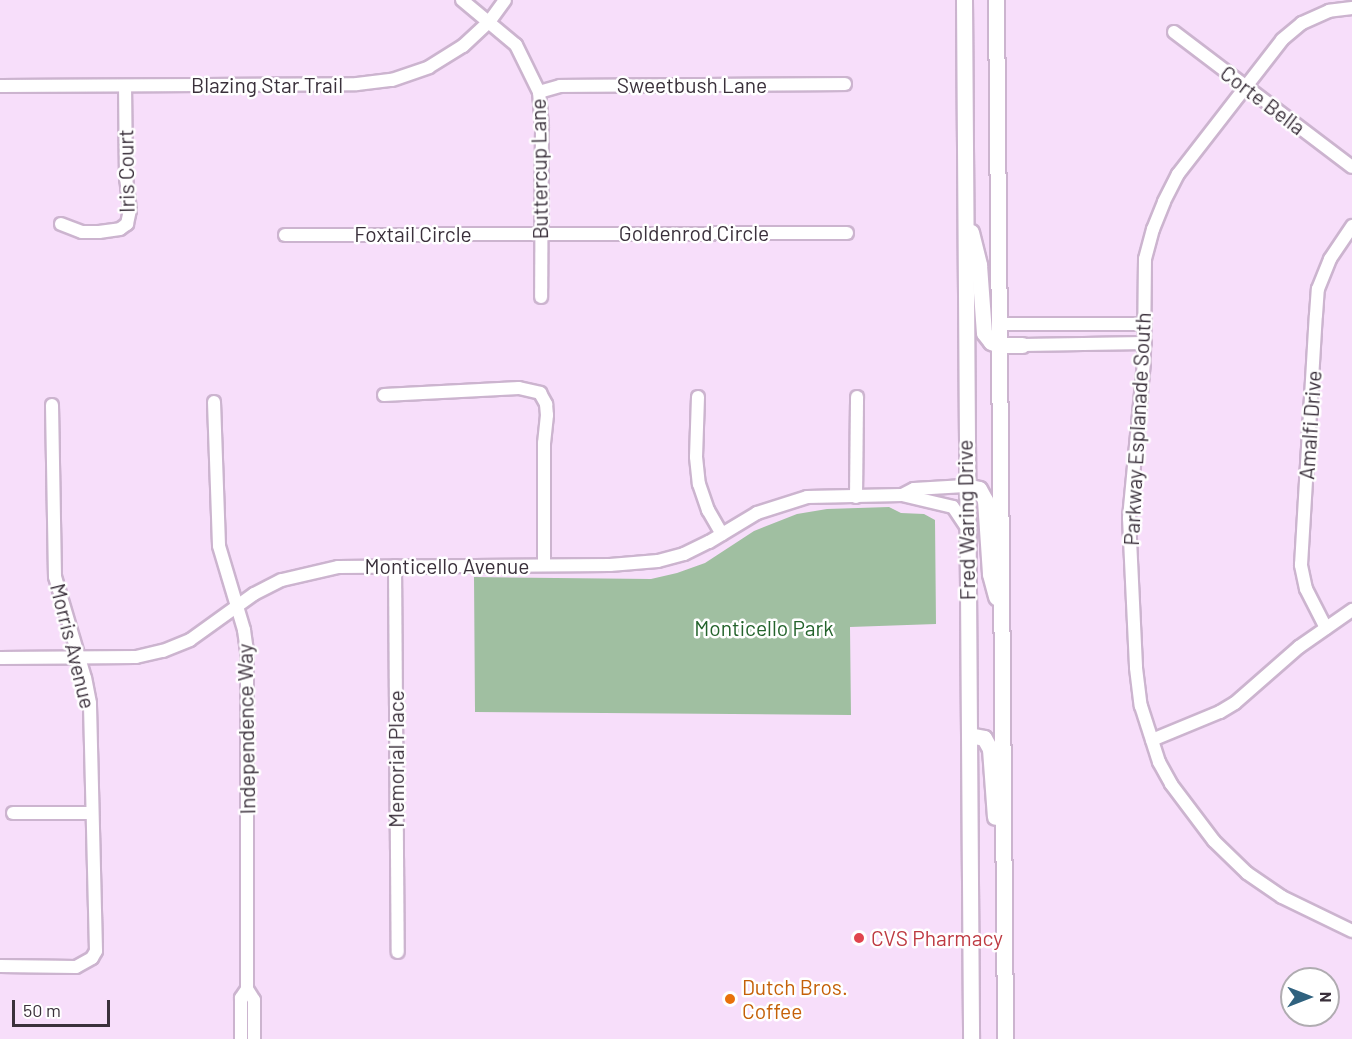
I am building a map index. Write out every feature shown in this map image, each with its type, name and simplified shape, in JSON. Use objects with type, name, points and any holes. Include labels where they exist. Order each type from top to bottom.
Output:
[{"type":"main road","name":"Fred Waring Drive","points":[[964,0],[965,486],[971,1039]]},
{"type":"main road","name":"Fred Waring Drive","points":[[996,0],[1005,1039]]},
{"type":"main road","points":[[965,203],[979,265],[984,333],[991,342],[999,345],[1022,345]]},
{"type":"main road","points":[[965,486],[979,489],[986,500],[990,574],[1001,617]]},
{"type":"main road","points":[[969,735],[984,738],[990,749],[997,830],[1004,843]]},
{"type":"street","name":"Buttercup Lane","points":[[462,0],[516,45],[539,92],[542,128],[541,297]]},
{"type":"street","name":"Blazing Star Trail","points":[[0,86],[357,84],[392,80],[429,68],[462,46],[489,22],[505,0]]},
{"type":"street","name":"Parkway Esplanade South","points":[[1352,8],[1329,11],[1302,23],[1282,40],[1178,174],[1164,202],[1153,229],[1145,259],[1145,343],[1129,518],[1136,668],[1141,706],[1159,762],[1189,811],[1214,841],[1247,873],[1282,897],[1352,932]]},
{"type":"street","name":"Corte Bella","points":[[1174,33],[1352,167]]},
{"type":"street","name":"Sweetbush Lane","points":[[539,92],[560,86],[845,84]]},
{"type":"street","name":"Iris Court","points":[[61,224],[82,232],[99,232],[120,229],[127,224],[130,210],[126,179],[125,86]]},
{"type":"street","name":"Amalfi Drive","points":[[1326,628],[1306,589],[1301,565],[1316,315],[1318,289],[1330,259],[1352,226]]},
{"type":"street","name":"Goldenrod Circle","points":[[541,233],[847,233]]},
{"type":"street","name":"Foxtail Circle","points":[[285,235],[541,233]]},
{"type":"street","points":[[999,324],[1145,324]]},
{"type":"street","points":[[1022,345],[1145,343]]},
{"type":"street","points":[[384,395],[519,388],[535,391],[543,398],[547,415],[544,443],[544,565]]},
{"type":"street","points":[[698,397],[696,457],[699,484],[708,510],[722,534]]},
{"type":"street","points":[[856,496],[857,397]]},
{"type":"street","name":"Independence Way","points":[[214,402],[216,526],[225,573],[244,630],[247,651],[247,989],[254,1000],[254,1039]]},
{"type":"street","name":"Morris Avenue","points":[[0,966],[76,967],[93,958],[97,943],[94,918],[90,703],[55,577],[52,405]]},
{"type":"street","name":"Monticello Avenue","points":[[902,495],[914,489],[965,486]]},
{"type":"street","name":"Monticello Avenue","points":[[0,658],[136,657],[163,651],[190,640],[254,594],[282,580],[308,572],[338,567],[610,565],[658,561],[684,554],[757,513],[807,497],[902,495],[953,507],[966,526]]},
{"type":"street","name":"Memorial Place","points":[[395,566],[398,952]]},
{"type":"street","points":[[1152,740],[1220,712],[1235,703],[1299,646],[1352,610]]},
{"type":"street","points":[[13,813],[91,813]]},
{"type":"street","name":"Independence Way","points":[[241,1039],[241,998],[247,989]]},
{"type":"green space","name":"Monticello Park","points":[[889,507],[901,513],[924,514],[935,520],[936,624],[850,627],[851,715],[475,712],[474,577],[651,579],[705,563],[754,531],[797,514],[827,509]]},
{"type":"place","name":"CVS Pharmacy","points":[[859,938]]},
{"type":"place","name":"Dutch Bros. Coffee","points":[[730,999]]}]
